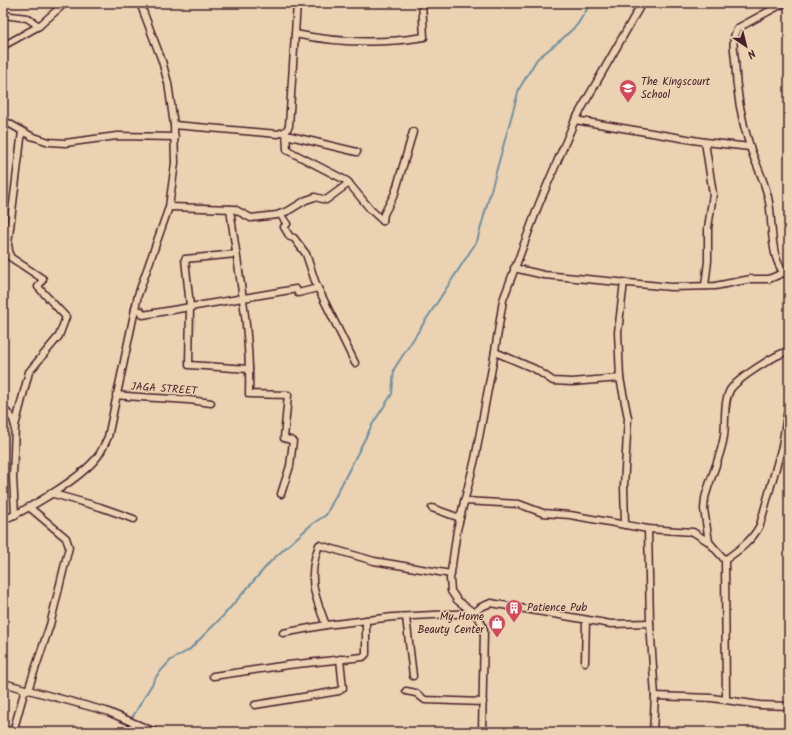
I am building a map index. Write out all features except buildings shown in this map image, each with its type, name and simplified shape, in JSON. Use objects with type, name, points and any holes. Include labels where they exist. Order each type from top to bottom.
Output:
[{"type":"street","points":[[3,46],[39,26],[66,3]]},
{"type":"street","points":[[3,520],[29,507],[84,472],[98,456],[108,437],[135,309],[169,207],[175,163],[174,125],[168,83],[162,61],[140,3]]},
{"type":"street","points":[[297,3],[289,126],[286,133],[287,150],[349,183],[371,210],[383,221],[384,214],[395,193],[413,132]]},
{"type":"street","points":[[295,34],[321,40],[366,43],[399,41],[424,37],[422,3]]},
{"type":"street","points":[[482,732],[484,630],[481,622],[474,613],[457,600],[451,591],[451,574],[460,518],[475,459],[503,300],[539,204],[575,120],[642,3]]},
{"type":"street","points":[[514,268],[544,275],[667,287],[705,286],[751,279],[769,279],[786,275],[777,259],[771,226],[769,201],[742,119],[735,74],[733,39],[735,32],[747,22],[784,3]]},
{"type":"street","points":[[3,15],[27,18],[39,26]]},
{"type":"street","points":[[3,120],[22,131],[49,142],[65,143],[117,136],[175,137]]},
{"type":"street","points":[[575,120],[705,142],[750,147]]},
{"type":"street","points":[[174,125],[278,134],[286,133],[357,152]]},
{"type":"street","points":[[14,515],[13,477],[15,426],[29,372],[59,336],[66,317],[38,287],[43,279],[10,257],[8,244],[22,131]]},
{"type":"street","points":[[705,142],[713,194],[708,228],[708,261],[705,286]]},
{"type":"street","points":[[169,207],[238,210],[251,218],[280,214],[306,200],[315,197],[326,200],[349,183]]},
{"type":"street","points":[[230,209],[243,298],[250,369],[249,394],[288,395],[284,438],[292,441],[290,466],[281,494]]},
{"type":"street","points":[[280,214],[287,224],[284,226],[290,238],[294,238],[306,254],[318,288],[355,363]]},
{"type":"street","points":[[236,254],[185,259],[190,306],[189,365],[250,369]]},
{"type":"street","points":[[624,282],[618,332],[620,378],[628,418],[624,486],[625,525]]},
{"type":"street","points":[[135,309],[140,311],[143,315],[296,289],[298,293],[318,288]]},
{"type":"street","points":[[709,542],[704,508],[705,498],[724,436],[730,391],[735,384],[779,354],[789,351]]},
{"type":"street","points":[[495,352],[535,369],[553,381],[572,382],[620,378]]},
{"type":"street","name":"JAGA STREET","points":[[116,395],[139,398],[168,398],[211,403]]},
{"type":"street","points":[[725,560],[748,543],[756,534],[760,525],[782,446],[789,403]]},
{"type":"street","points":[[3,408],[12,419],[15,426]]},
{"type":"street","points":[[50,494],[100,507],[134,519]]},
{"type":"street","points":[[464,501],[519,504],[543,513],[570,515],[648,529],[693,532],[709,542],[725,560],[726,699]]},
{"type":"street","points":[[13,732],[26,690],[50,625],[69,547],[66,538],[29,507]]},
{"type":"street","points":[[432,508],[460,518]]},
{"type":"street","points":[[648,529],[650,623],[655,696],[654,732]]},
{"type":"street","points":[[326,625],[313,589],[316,554],[319,545],[374,561],[451,574]]},
{"type":"street","points":[[283,633],[326,625],[366,620],[474,613],[484,605],[491,603],[611,624],[650,623]]},
{"type":"street","points":[[406,617],[413,676]]},
{"type":"street","points":[[213,676],[363,656],[366,654],[366,620]]},
{"type":"street","points":[[585,662],[586,620]]},
{"type":"street","points":[[255,705],[330,694],[341,690],[343,688],[340,659]]},
{"type":"street","points":[[3,683],[106,711],[155,732]]},
{"type":"street","points":[[406,691],[416,693],[425,700],[483,702]]},
{"type":"street","points":[[655,696],[726,699],[760,705],[789,706]]},
{"type":"waterway","points":[[132,718],[158,674],[171,660],[189,650],[223,616],[271,561],[312,524],[326,515],[372,425],[392,394],[394,369],[477,241],[519,89],[537,59],[577,25],[591,3]]},
{"type":"waterway","points":[[125,732],[128,726]]},
{"type":"place","name":"The Kingscourt School","points":[[628,103]]},
{"type":"place","name":"Patience Pub","points":[[514,623]]},
{"type":"place","name":"My Home Beauty Center","points":[[497,638]]}]
